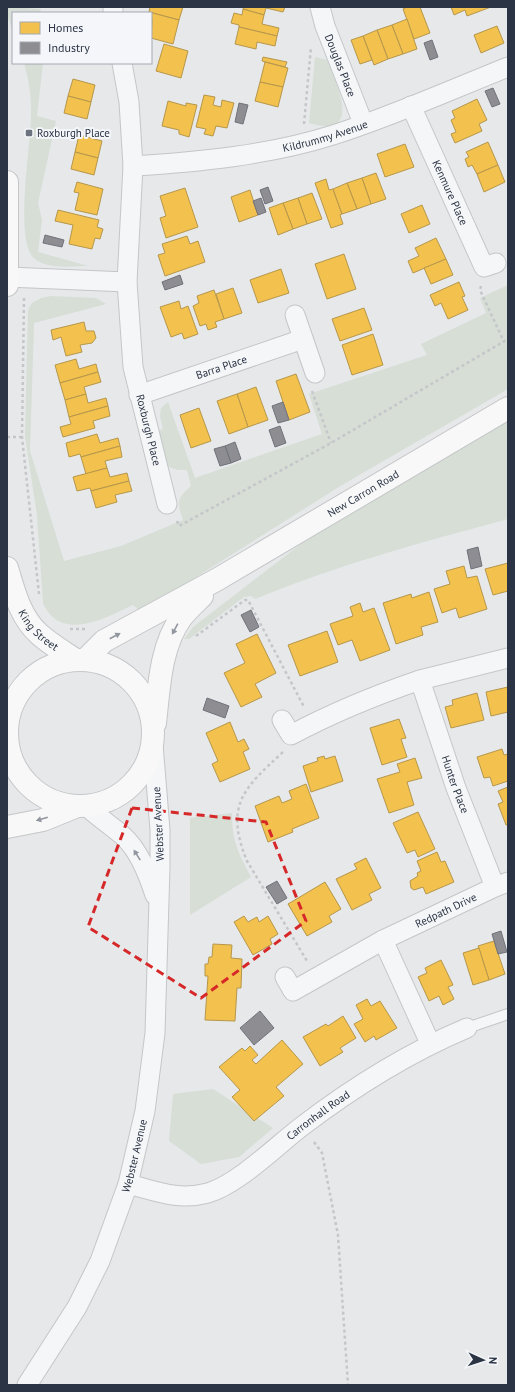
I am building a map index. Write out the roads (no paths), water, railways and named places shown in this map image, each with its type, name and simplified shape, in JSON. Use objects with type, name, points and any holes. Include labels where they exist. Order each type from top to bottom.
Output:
[{"type":"main road","points":[[7,182],[13,280]]},
{"type":"main road","name":"New Carron Road","points":[[79,660],[104,641],[218,579],[508,408]]},
{"type":"main road","name":"King Street","points":[[7,568],[15,596],[25,618],[39,634],[79,660]]},
{"type":"main road","name":"New Carron Road","points":[[80,806],[97,805],[117,797],[134,783],[146,765],[153,737],[162,668],[170,639],[181,618],[218,579]]},
{"type":"main road","points":[[7,720],[15,697],[30,678],[50,665],[79,660],[108,665],[124,674],[136,686],[146,701],[152,718],[153,737]]},
{"type":"main road","points":[[7,717],[7,745],[12,761],[30,788],[49,800],[59,804],[80,806]]},
{"type":"main road","points":[[7,827],[43,820],[80,806]]},
{"type":"street","name":"Douglas Place","points":[[320,7],[325,26],[363,123]]},
{"type":"street","name":"Roxburgh Place","points":[[122,64],[129,102],[133,166],[127,282],[133,367],[139,395],[170,482],[167,504]]},
{"type":"street","name":"Kildrummy Avenue","points":[[133,166],[172,164],[248,154],[333,135],[411,106],[508,66]]},
{"type":"street","name":"Kenmure Place","points":[[411,106],[490,265]]},
{"type":"street","points":[[13,280],[127,282]]},
{"type":"street","points":[[295,315],[315,373]]},
{"type":"street","name":"Barra Place","points":[[139,395],[303,339]]},
{"type":"street","points":[[286,727],[312,724],[388,691],[420,680],[508,658]]},
{"type":"street","name":"Hunter Place","points":[[420,680],[456,788],[501,885]]},
{"type":"street","name":"Webster Avenue","points":[[28,1385],[51,1351],[100,1261],[128,1184],[145,1111],[155,1033],[160,830],[153,737]]},
{"type":"street","name":"Webster Avenue","points":[[80,806],[123,836],[137,853],[147,873],[158,904]]},
{"type":"street","name":"Redpath Drive","points":[[285,977],[293,991],[317,976],[383,940],[501,885]]},
{"type":"street","points":[[383,940],[430,1043]]},
{"type":"street","name":"Carronhall Road","points":[[128,1184],[179,1198],[208,1193],[232,1181],[302,1126],[371,1078],[430,1043],[467,1028]]},
{"type":"lane","name":"Carronhall Road","points":[[467,1028],[508,1014]]},
{"type":"place","name":"Roxburgh Place","points":[[29,133]]}]
